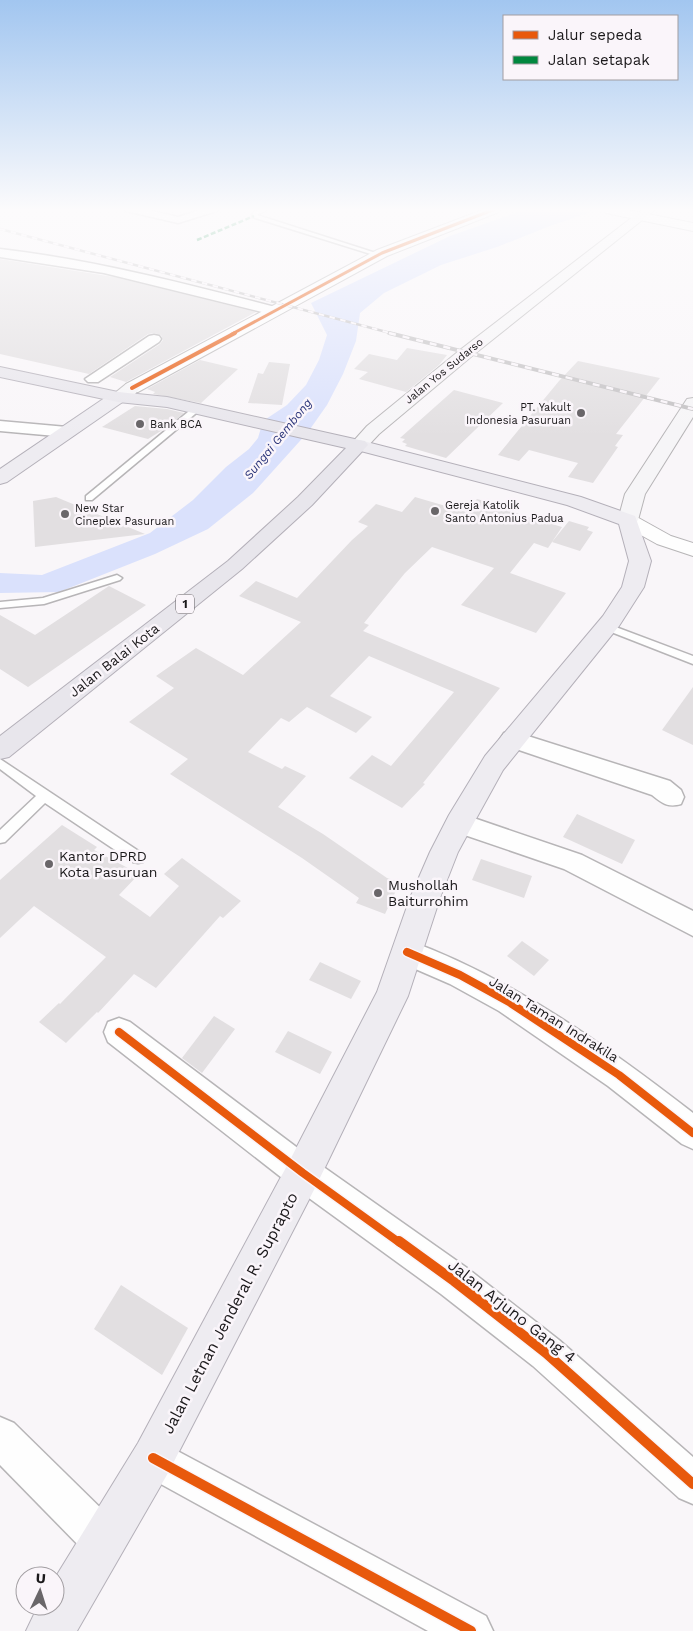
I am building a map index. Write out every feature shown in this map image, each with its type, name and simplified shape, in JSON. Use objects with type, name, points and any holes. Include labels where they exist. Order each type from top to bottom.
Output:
[{"type":"highway","points":[[0,361],[94,379],[125,393]]},
{"type":"highway","points":[[0,372],[125,393],[359,445]]},
{"type":"highway","name":"Jalan Balai Kota","points":[[0,750],[235,565],[305,501],[359,445]]},
{"type":"main road","name":"Jalan Yos Sudarso","points":[[359,445],[373,430],[466,353],[552,285]]},
{"type":"main road","points":[[0,478],[125,393]]},
{"type":"main road","points":[[359,445],[574,501],[628,520],[636,494],[693,403]]},
{"type":"main road","name":"Jalan Letnan Jenderal R. Suprapto","points":[[50,1631],[153,1458],[303,1173],[392,996],[433,880],[459,823],[494,763],[605,626],[633,588],[640,561],[628,520]]},
{"type":"street","points":[[175,285],[274,311]]},
{"type":"street","points":[[125,393],[323,285]]},
{"type":"street","points":[[94,379],[154,339]]},
{"type":"street","points":[[0,426],[67,432]]},
{"type":"street","points":[[628,520],[693,532]]},
{"type":"street","points":[[628,520],[664,540],[693,550]]},
{"type":"street","points":[[512,739],[661,788],[672,797]]},
{"type":"street","points":[[459,823],[574,862],[693,924]]},
{"type":"street","name":"Jalan Taman Indrakila","points":[[407,952],[460,975],[509,1002],[619,1075],[688,1127]]},
{"type":"street","name":"Jalan Arjuno Gang 4","points":[[119,1032],[303,1173],[454,1281],[546,1353],[693,1484]]},
{"type":"street","points":[[0,1437],[104,1541]]},
{"type":"street","points":[[153,1458],[470,1631]]},
{"type":"lane","points":[[89,498],[196,409]]},
{"type":"lane","points":[[0,605],[44,601],[117,578]]},
{"type":"lane","points":[[605,626],[689,659]]},
{"type":"lane","points":[[0,763],[44,796],[138,858]]},
{"type":"lane","points":[[0,838],[44,796]]},
{"type":"water","name":"Sungai Gembong","points":[[348,285],[400,285],[384,293],[360,313],[356,341],[343,374],[327,405],[308,432],[253,493],[208,529],[155,554],[59,592],[0,593],[0,573],[42,575],[150,533],[193,500],[226,467],[249,449],[258,438],[263,421],[287,405],[306,385],[319,360],[327,335],[311,303]]},
{"type":"building","points":[[0,285],[147,285],[256,312],[126,382],[110,377],[160,344],[163,340],[161,335],[148,334],[89,374],[0,354]]},
{"type":"building","points":[[407,348],[447,355],[439,365],[406,392],[359,379],[368,372],[354,369],[369,354],[397,360]]},
{"type":"building","points":[[200,360],[238,369],[201,403],[153,394],[155,392],[147,389]]},
{"type":"building","points":[[578,361],[660,378],[616,434],[623,435],[615,446],[618,447],[593,483],[568,477],[578,463],[529,450],[519,461],[498,455],[559,381]]},
{"type":"building","points":[[269,362],[290,364],[282,405],[248,403],[258,373],[263,374]]},
{"type":"building","points":[[454,390],[503,403],[446,458],[405,446],[407,444],[402,442],[405,439],[400,438]]},
{"type":"building","name":"Bank BCA","points":[[135,406],[167,409],[184,413],[148,439],[102,427]]},
{"type":"building","name":"New Star Cineplex Pasuruan","points":[[56,497],[145,534],[35,547],[33,501]]},
{"type":"building","points":[[415,497],[466,512],[477,499],[562,527],[548,548],[534,543],[510,573],[566,593],[536,633],[461,605],[494,568],[432,547],[405,573],[364,623],[369,625],[363,631],[500,688],[423,783],[425,784],[402,808],[349,778],[372,755],[391,766],[454,692],[369,656],[330,696],[372,717],[356,733],[307,707],[289,722],[281,718],[248,752],[282,769],[285,766],[306,776],[278,807],[323,834],[387,878],[400,882],[385,914],[356,903],[359,898],[302,858],[170,774],[188,759],[129,722],[174,688],[156,676],[196,648],[243,675],[301,622],[239,596],[256,581],[297,598],[352,540],[368,526],[358,522],[376,504],[402,512]]},
{"type":"building","points":[[569,521],[589,527],[587,530],[593,532],[580,551],[552,542]]},
{"type":"building","points":[[109,586],[146,605],[28,687],[0,669],[0,615],[35,635]]},
{"type":"building","points":[[693,687],[693,745],[662,730]]},
{"type":"building","points":[[577,814],[635,840],[622,864],[563,837]]},
{"type":"building","points":[[62,825],[97,847],[94,850],[139,874],[119,895],[150,917],[179,886],[164,874],[182,858],[241,901],[223,918],[220,916],[156,988],[134,974],[98,1013],[66,1043],[39,1022],[60,1004],[106,957],[34,906],[0,938],[0,880]]},
{"type":"building","points":[[481,859],[532,876],[524,898],[472,880]]},
{"type":"building","points":[[522,941],[549,960],[534,976],[507,956]]},
{"type":"building","points":[[320,962],[361,981],[351,999],[309,980]]},
{"type":"building","points":[[214,1016],[235,1029],[202,1073],[182,1058]]},
{"type":"building","points":[[288,1031],[332,1052],[320,1074],[275,1052]]},
{"type":"building","points":[[121,1285],[188,1328],[162,1375],[94,1329]]},
{"type":"railway","points":[[211,285],[394,334]]},
{"type":"railway","points":[[389,333],[693,409]]},
{"type":"cycle path","points":[[132,388],[323,285]]},
{"type":"cycle path","points":[[407,952],[460,975],[509,1002],[619,1075],[693,1133]]},
{"type":"cycle path","points":[[119,1032],[303,1173],[454,1281],[546,1353],[693,1484]]},
{"type":"cycle path","points":[[153,1458],[471,1631]]},
{"type":"place","name":"PT. Yakult Indonesia Pasuruan","points":[[581,413]]},
{"type":"place","name":"Bank BCA","points":[[140,424]]},
{"type":"place","name":"Gereja Katolik Santo Antonius Padua","points":[[435,511]]},
{"type":"place","name":"New Star Cineplex Pasuruan","points":[[65,514]]},
{"type":"place","name":"Kantor DPRD Kota Pasuruan","points":[[49,864]]},
{"type":"place","name":"Mushollah Baiturrohim","points":[[378,893]]}]
